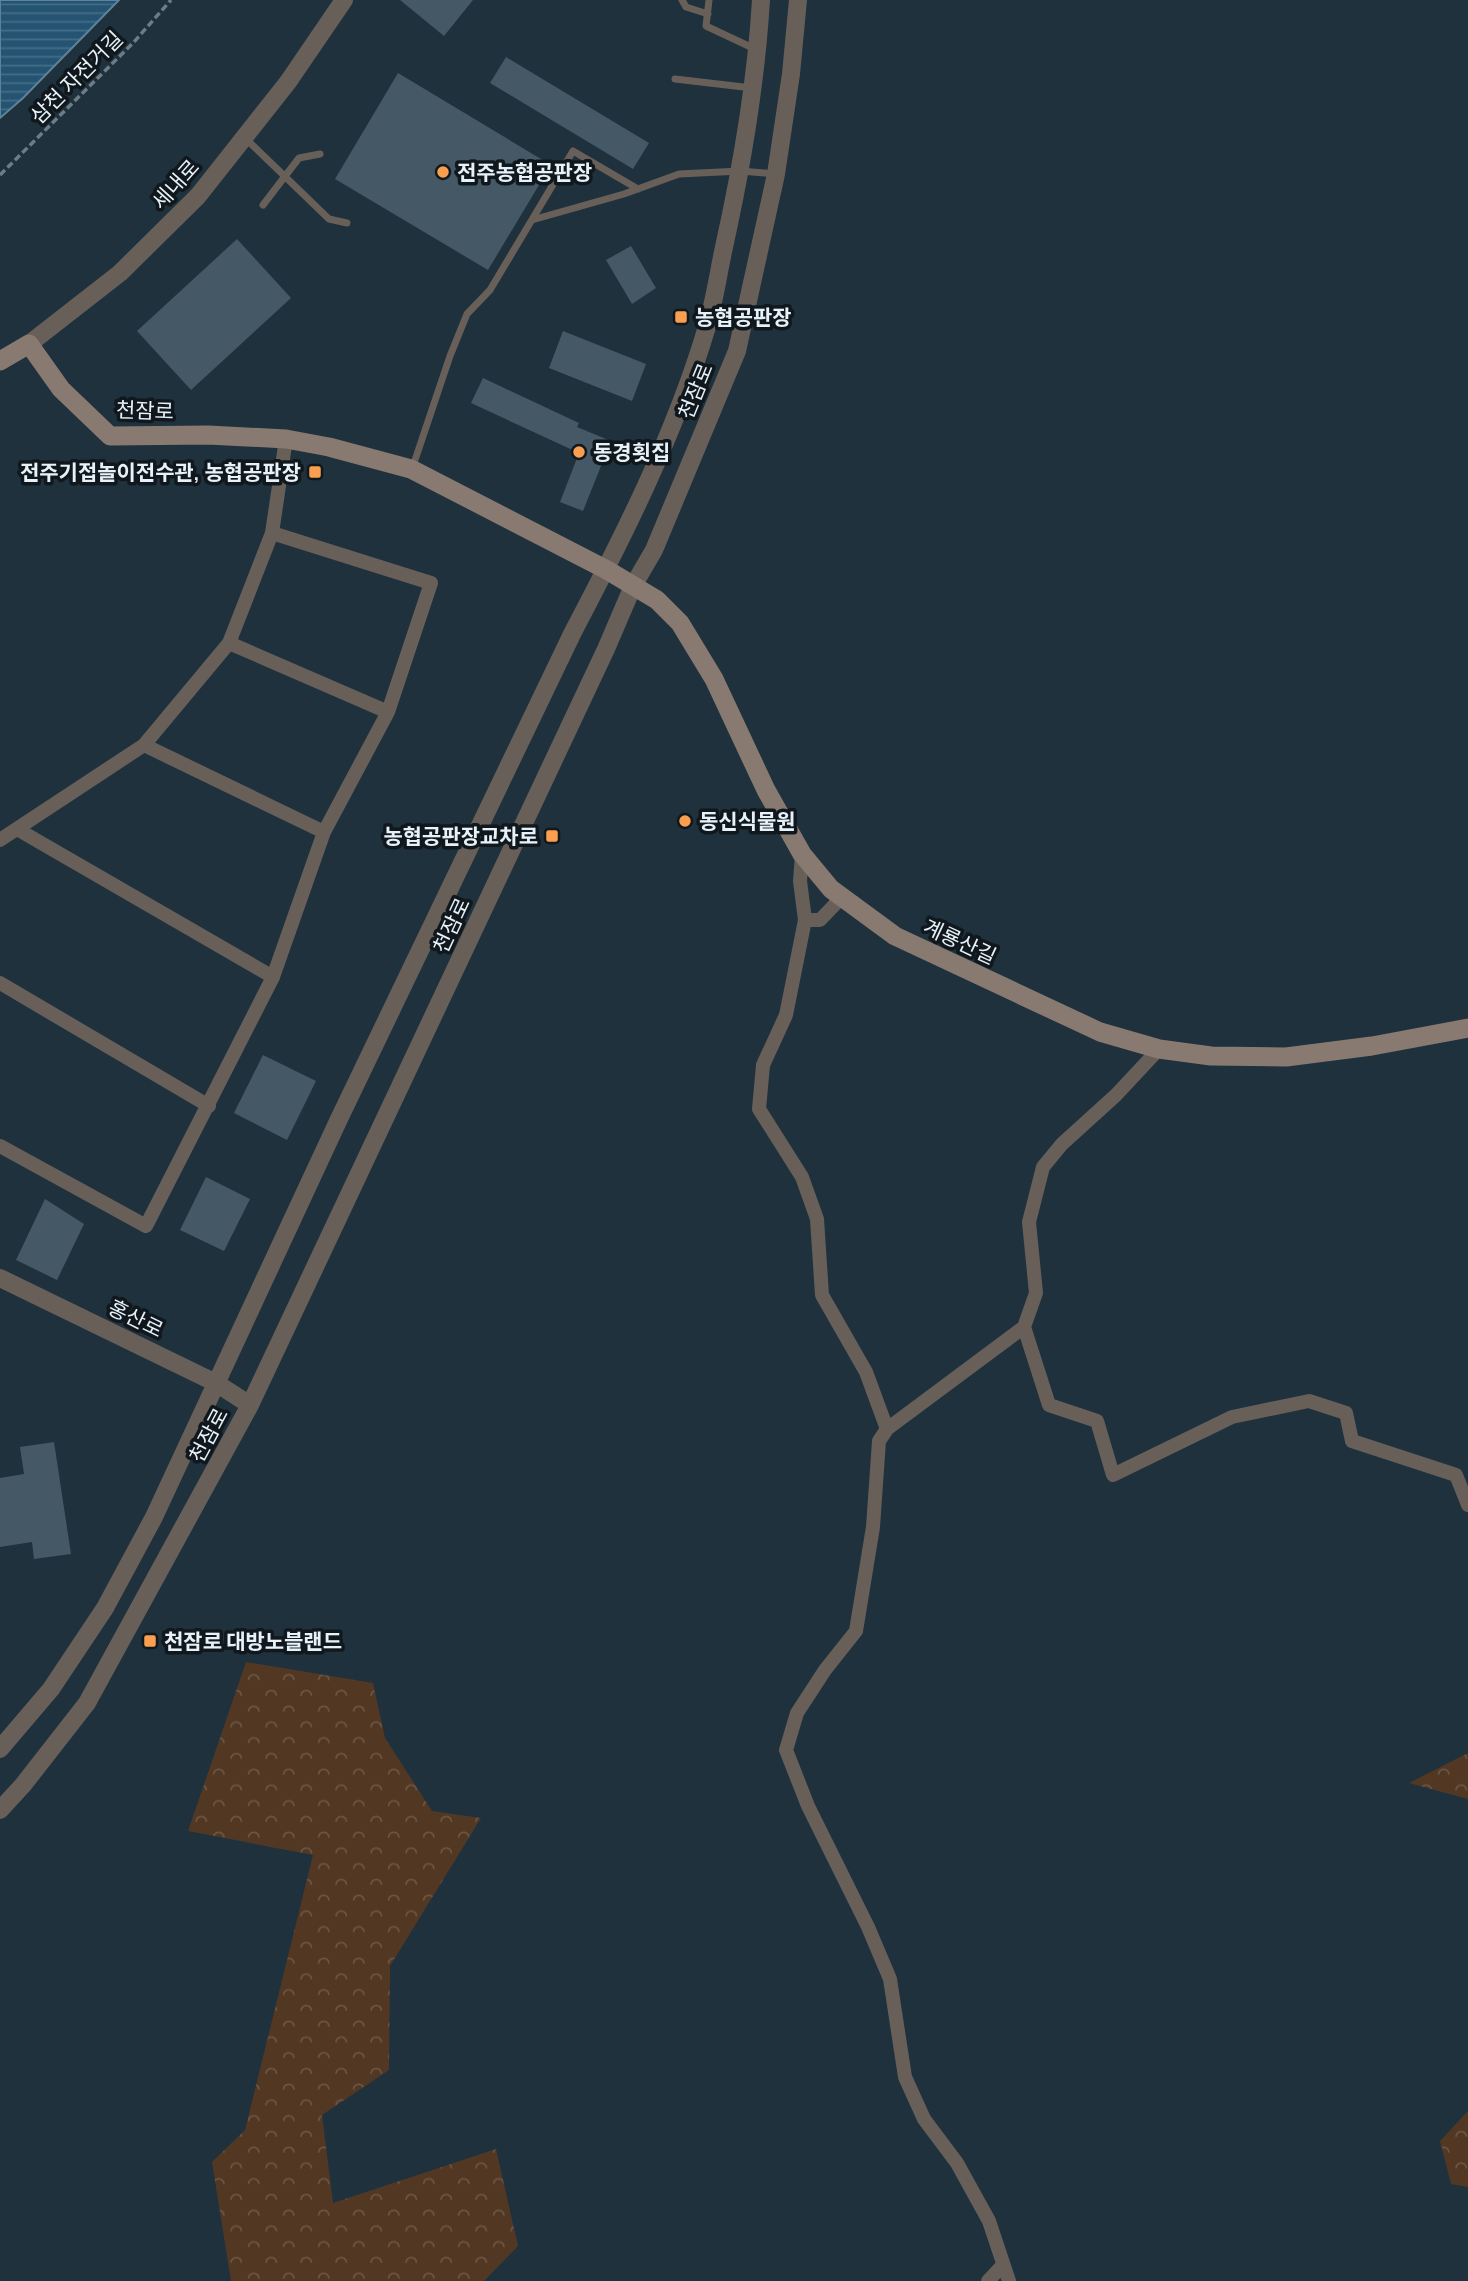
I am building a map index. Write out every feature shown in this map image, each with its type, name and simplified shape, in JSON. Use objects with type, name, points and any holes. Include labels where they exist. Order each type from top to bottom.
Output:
[{"type":"main road","name":"세내로","points":[[0,361],[29,344]]},
{"type":"main road","name":"천잠로","points":[[29,344],[61,389],[110,436],[208,435],[286,439],[329,447],[411,469],[607,570]]},
{"type":"main road","name":"계룡산길","points":[[607,570],[657,600],[680,623],[714,679],[766,790],[802,854],[831,889],[895,936],[1100,1032],[1159,1049],[1211,1056],[1286,1057],[1372,1046],[1468,1028]]},
{"type":"street","name":"세내로","points":[[29,344],[120,273],[198,196],[288,82],[344,0]]},
{"type":"street","name":"천잠로","points":[[0,1749],[51,1689],[105,1608],[154,1517],[526,728],[607,570],[667,440],[707,329],[741,171],[761,0]]},
{"type":"street","name":"천잠로","points":[[0,1810],[87,1703],[250,1405],[606,649],[633,586],[654,550],[737,351],[776,174],[791,74],[798,0]]},
{"type":"street","points":[[0,840],[144,745],[229,643],[272,533],[286,439]]},
{"type":"street","points":[[0,1146],[146,1226],[209,1106],[272,976],[324,832],[388,712],[431,583],[272,533]]},
{"type":"street","points":[[229,643],[388,712]]},
{"type":"street","points":[[144,745],[324,832]]},
{"type":"street","points":[[17,829],[272,976]]},
{"type":"street","points":[[802,854],[800,881],[805,920],[786,1015],[762,1065],[759,1109],[802,1177],[817,1219],[822,1296],[866,1372],[887,1429]]},
{"type":"street","points":[[805,920],[820,920],[842,897]]},
{"type":"street","points":[[0,983],[209,1106]]},
{"type":"street","points":[[1009,2281],[989,2221],[957,2163],[924,2119],[905,2077],[890,1979],[868,1927],[808,1806],[786,1750],[797,1713],[825,1670],[856,1631],[873,1527],[879,1441],[887,1429],[1024,1327],[1036,1293],[1029,1222],[1043,1167],[1062,1144],[1116,1095],[1159,1049]]},
{"type":"street","name":"홍산로","points":[[0,1278],[216,1383],[250,1405]]},
{"type":"street","points":[[1024,1327],[1049,1405],[1097,1421],[1113,1475],[1232,1417],[1309,1401],[1346,1413],[1352,1441],[1456,1475],[1468,1505]]},
{"type":"street","points":[[988,2281],[1003,2265]]},
{"type":"lane","points":[[682,0],[685,7],[708,14]]},
{"type":"lane","points":[[709,0],[706,26],[757,50]]},
{"type":"lane","points":[[675,79],[752,88]]},
{"type":"lane","points":[[244,138],[329,219],[347,223]]},
{"type":"lane","points":[[411,469],[467,314],[490,290],[573,151],[638,190]]},
{"type":"lane","points":[[263,205],[299,158],[320,154]]},
{"type":"lane","points":[[531,221],[638,190],[679,174],[741,171],[776,174]]},
{"type":"path","name":"삼천 자전거길","points":[[0,175],[133,43],[171,0]]},
{"type":"green space","points":[[246,1662],[373,1683],[385,1738],[432,1811],[481,1818],[390,1966],[389,2070],[322,2115],[333,2203],[496,2149],[518,2246],[484,2281],[231,2281],[212,2162],[245,2130],[313,1855],[188,1831]]},
{"type":"green space","points":[[1468,1753],[1468,1799],[1409,1783]]},
{"type":"green space","points":[[1468,2111],[1468,2187],[1451,2184],[1440,2141]]},
{"type":"water","points":[[0,0],[119,0],[0,118]]},
{"type":"building","points":[[400,0],[473,0],[444,36]]},
{"type":"building","points":[[506,57],[649,143],[633,169],[490,83]]},
{"type":"building","name":"전주농협공판장","points":[[398,73],[551,165],[488,270],[335,179]]},
{"type":"building","points":[[237,239],[291,298],[191,390],[137,331]]},
{"type":"building","points":[[631,246],[656,288],[632,304],[606,260]]},
{"type":"building","points":[[563,331],[646,364],[632,401],[549,368]]},
{"type":"building","points":[[483,378],[579,423],[577,427],[611,441],[583,511],[560,502],[579,453],[471,403]]},
{"type":"building","points":[[263,1055],[316,1081],[287,1140],[234,1113]]},
{"type":"building","points":[[206,1177],[250,1199],[224,1251],[180,1230]]},
{"type":"building","points":[[45,1199],[84,1224],[57,1280],[16,1260]]},
{"type":"building","points":[[54,1442],[71,1554],[34,1559],[32,1542],[0,1547],[0,1478],[24,1474],[20,1447]]},
{"type":"place","name":"전주농협공판장","points":[[443,172]]},
{"type":"place","name":"농협공판장","points":[[681,317]]},
{"type":"place","name":"동경횟집","points":[[579,452]]},
{"type":"place","name":"전주기접놀이전수관, 농협공판장","points":[[315,472]]},
{"type":"place","name":"동신식물원","points":[[685,821]]},
{"type":"place","name":"농협공판장교차로","points":[[552,836]]},
{"type":"place","name":"천잠로 대방노블랜드","points":[[150,1641]]}]
